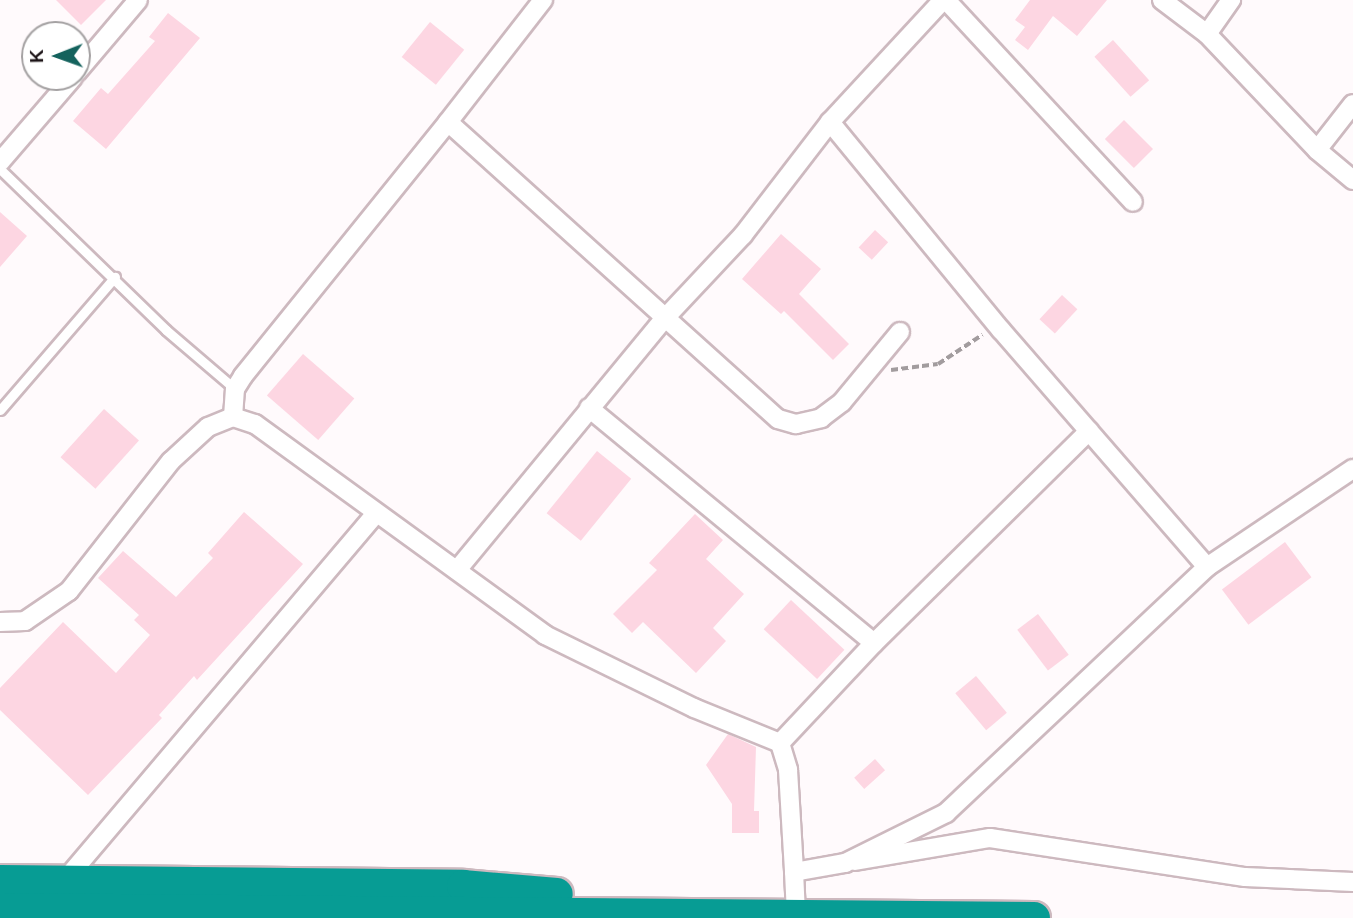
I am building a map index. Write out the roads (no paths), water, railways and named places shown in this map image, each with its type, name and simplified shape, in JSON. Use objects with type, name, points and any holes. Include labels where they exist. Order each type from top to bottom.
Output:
[{"type":"highway","points":[[0,881],[66,879],[463,886],[796,914]]},
{"type":"highway","points":[[0,909],[1034,918]]},
{"type":"street","points":[[91,55],[138,0]]},
{"type":"street","points":[[233,417],[235,389],[543,0]]},
{"type":"street","points":[[457,570],[665,318],[743,236],[830,122],[944,0],[1133,202]]},
{"type":"street","points":[[1162,0],[1207,34],[1317,150],[1353,180]]},
{"type":"street","points":[[1207,34],[1231,0]]},
{"type":"street","points":[[0,162],[61,91]]},
{"type":"street","points":[[1317,150],[1353,104]]},
{"type":"street","points":[[448,122],[778,419],[796,424],[821,418],[842,402],[900,332]]},
{"type":"street","points":[[830,122],[1001,330],[1207,567]]},
{"type":"street","points":[[589,408],[874,643]]},
{"type":"street","points":[[0,622],[24,621],[69,591],[171,461],[208,427],[233,417],[255,425],[545,635],[694,708],[780,743]]},
{"type":"street","points":[[780,743],[874,643],[1089,431]]},
{"type":"street","points":[[845,863],[946,813],[1207,567],[1353,469]]},
{"type":"street","points":[[66,879],[376,514]]},
{"type":"street","points":[[780,743],[788,770],[796,914]]},
{"type":"street","points":[[794,872],[990,838],[1245,877],[1353,882]]},
{"type":"lane","points":[[0,169],[115,277],[166,330],[235,389]]},
{"type":"lane","points":[[0,410],[115,277]]}]
